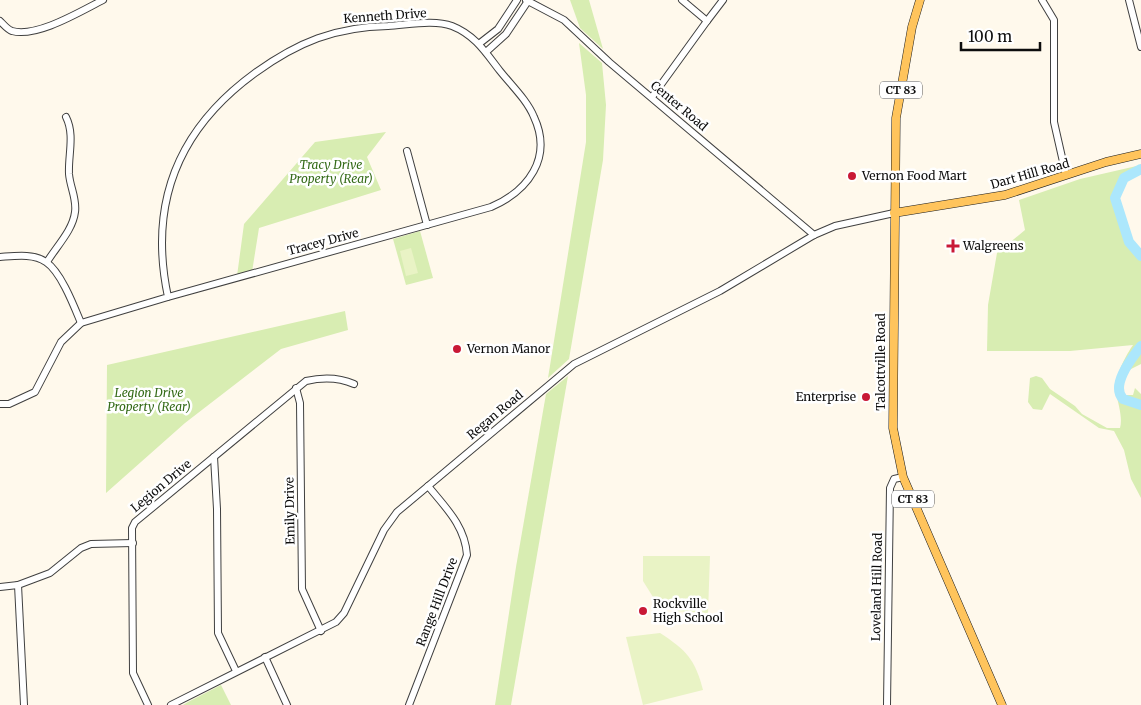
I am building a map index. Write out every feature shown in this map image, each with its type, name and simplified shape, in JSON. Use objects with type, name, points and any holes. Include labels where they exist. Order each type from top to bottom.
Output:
[{"type":"main road","name":"Talcottville Road","points":[[920,0],[912,27],[896,118],[893,419],[903,476],[1002,705]]},
{"type":"main road","name":"Dart Hill Road","points":[[894,212],[1005,194],[1141,154]]},
{"type":"street","points":[[0,21],[10,31],[24,32],[64,20],[103,0]]},
{"type":"street","points":[[480,43],[498,28],[518,0]]},
{"type":"street","points":[[486,52],[506,34],[527,0]]},
{"type":"street","name":"Center Road","points":[[527,0],[564,20],[609,62],[814,235]]},
{"type":"street","points":[[682,0],[707,21]]},
{"type":"street","points":[[652,97],[724,0]]},
{"type":"street","points":[[1042,0],[1054,20],[1054,122],[1066,175]]},
{"type":"street","points":[[1129,0],[1141,46]]},
{"type":"street","name":"Kenneth Drive","points":[[168,296],[162,259],[163,228],[167,195],[175,168],[188,142],[210,112],[236,87],[287,52],[313,39],[358,27],[450,25],[480,43]]},
{"type":"street","name":"Tracey Drive","points":[[0,404],[9,404],[35,392],[61,342],[81,323],[168,296],[491,207],[508,200],[527,183],[538,162],[540,146],[535,118],[480,43]]},
{"type":"street","points":[[47,262],[71,224],[75,212],[75,199],[69,175],[71,132],[66,117]]},
{"type":"street","points":[[407,151],[427,225]]},
{"type":"street","name":"Regan Road","points":[[171,705],[336,622],[344,613],[389,522],[398,512],[574,364],[722,290],[814,235],[835,226],[894,212]]},
{"type":"street","points":[[0,257],[33,257],[47,262],[60,279],[81,323]]},
{"type":"street","name":"Legion Drive","points":[[148,705],[133,672],[132,528],[135,522],[306,381],[322,378],[344,379],[354,384]]},
{"type":"street","name":"Emily Drive","points":[[296,388],[300,403],[302,589],[320,631]]},
{"type":"street","points":[[214,457],[217,509],[218,634],[236,671]]},
{"type":"street","name":"Loveland Hill Road","points":[[887,705],[890,488],[894,479],[903,476]]},
{"type":"street","name":"Range Hill Drive","points":[[410,705],[467,555],[466,542],[461,528],[428,486]]},
{"type":"street","points":[[0,587],[18,585],[50,573],[81,548],[91,544],[133,543]]},
{"type":"street","points":[[18,585],[24,705]]},
{"type":"street","points":[[265,657],[287,705]]},
{"type":"green space","points":[[570,0],[589,0],[603,49],[580,28]]},
{"type":"green space","points":[[579,43],[602,63],[606,105],[603,160],[569,359],[548,378],[586,142],[586,95]]},
{"type":"green space","name":"Tracy Drive Property (Rear)","points":[[386,132],[367,157],[381,190],[259,228],[252,272],[237,276],[244,224],[315,142]]},
{"type":"green space","points":[[1141,165],[1141,169],[1124,178],[1115,198],[1129,242],[1141,256],[1141,364],[1127,371],[1122,389],[1124,395],[1133,395],[1135,388],[1141,394],[1141,498],[1131,479],[1124,450],[1114,431],[1099,428],[1050,394],[1042,410],[1033,409],[1028,402],[1030,378],[1036,376],[1042,378],[1050,389],[1075,406],[1082,414],[1107,428],[1120,428],[1121,415],[1116,393],[1116,381],[1133,345],[1070,351],[987,351],[988,305],[997,253],[1025,230],[1019,200],[1080,179]]},
{"type":"green space","points":[[420,231],[433,278],[406,285],[393,239]]},
{"type":"green space","points":[[411,248],[418,273],[406,276],[400,251]]},
{"type":"green space","name":"Legion Drive Property (Rear)","points":[[345,311],[348,330],[281,349],[185,423],[106,493],[107,365]]},
{"type":"green space","points":[[568,376],[511,705],[495,705],[516,567],[546,394]]},
{"type":"green space","points":[[643,556],[710,556],[708,613],[675,611],[653,597],[643,581]]},
{"type":"green space","points":[[660,633],[677,645],[688,656],[697,670],[703,690],[643,705],[626,637]]},
{"type":"green space","points":[[221,685],[231,705],[183,705],[188,702]]},
{"type":"waterway","points":[[1141,169],[1124,178],[1115,198],[1129,242],[1141,256]]},
{"type":"waterway","points":[[1141,346],[1124,372],[1119,386],[1123,399],[1141,405]]},
{"type":"place","name":"Vernon Food Mart","points":[[852,176]]},
{"type":"place","name":"Walgreens","points":[[953,246]]},
{"type":"place","name":"Vernon Manor","points":[[457,349]]},
{"type":"place","name":"Enterprise","points":[[866,397]]},
{"type":"place","name":"Rockville High School","points":[[643,611]]}]
